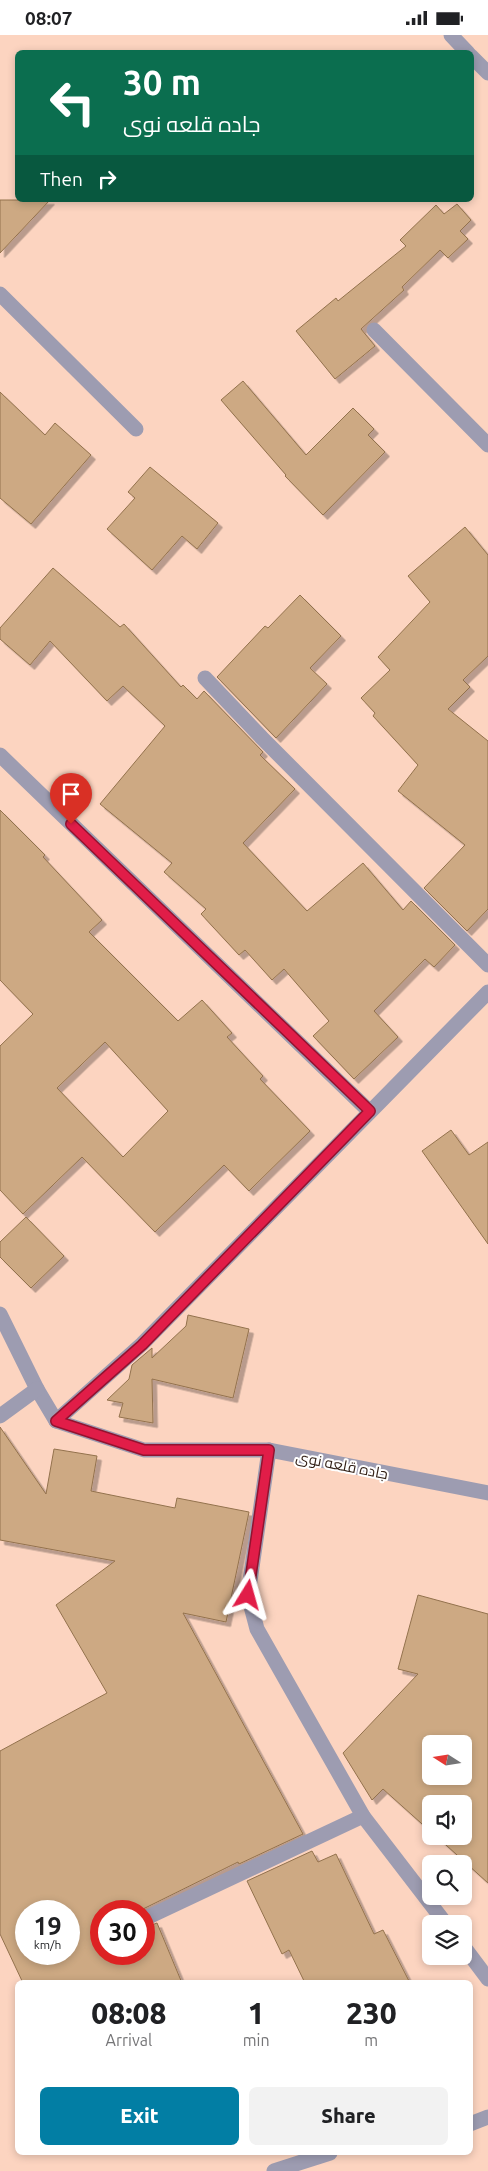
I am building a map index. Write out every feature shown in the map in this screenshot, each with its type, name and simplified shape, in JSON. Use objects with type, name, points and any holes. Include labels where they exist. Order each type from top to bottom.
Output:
[{"type":"street","points":[[451,35],[465,50]]},
{"type":"street","points":[[474,59],[488,73]]},
{"type":"street","points":[[0,294],[136,429]]},
{"type":"street","points":[[374,330],[488,445]]},
{"type":"street","points":[[205,678],[262,738],[488,965]]},
{"type":"street","points":[[0,755],[370,1111]]},
{"type":"street","points":[[0,1314],[37,1389],[56,1421],[142,1345],[488,992]]},
{"type":"street","points":[[0,1416],[37,1389]]},
{"type":"street","name":"جاده قلعه نوی","points":[[56,1421],[144,1450],[269,1450],[488,1493]]},
{"type":"street","points":[[269,1450],[248,1595],[257,1629],[364,1816],[439,1915]]},
{"type":"street","points":[[155,1914],[364,1816]]},
{"type":"street","points":[[472,1958],[488,1979]]},
{"type":"street","points":[[473,2123],[488,2117]]},
{"type":"street","points":[[274,2171],[324,2155]]},
{"type":"building","points":[[0,200],[48,202],[0,253]]},
{"type":"building","points":[[457,204],[471,220],[460,231],[468,239],[448,258],[440,250],[402,287],[404,290],[361,329],[375,346],[335,379],[296,331],[336,298],[338,301],[406,246],[400,240],[436,205],[444,214]]},
{"type":"building","points":[[243,381],[306,455],[353,408],[374,429],[368,435],[385,452],[323,515],[285,476],[221,400]]},
{"type":"building","points":[[0,392],[45,435],[55,423],[91,455],[31,524],[0,498]]},
{"type":"building","points":[[150,467],[218,523],[197,549],[182,536],[152,570],[107,529],[135,498],[128,492]]},
{"type":"building","points":[[465,527],[488,555],[488,656],[463,680],[470,687],[448,709],[488,741],[488,909],[467,931],[424,888],[465,845],[398,791],[418,765],[373,716],[375,713],[361,698],[390,670],[378,657],[430,602],[408,576]]},
{"type":"building","points":[[53,568],[120,627],[124,624],[181,687],[183,685],[197,699],[204,691],[263,752],[260,755],[295,789],[243,843],[307,911],[363,863],[403,910],[411,901],[455,945],[434,967],[425,959],[374,1011],[398,1037],[354,1079],[313,1036],[329,1021],[284,969],[272,980],[245,950],[239,955],[201,914],[206,909],[164,872],[172,863],[100,804],[165,726],[123,686],[107,701],[50,641],[30,665],[0,639],[0,628]]},
{"type":"building","points":[[300,595],[341,636],[310,668],[327,684],[276,738],[217,677],[265,626],[268,628]]},
{"type":"building","points":[[0,810],[45,855],[43,857],[102,920],[89,932],[178,1021],[202,1000],[232,1033],[227,1037],[263,1076],[260,1079],[310,1131],[249,1191],[224,1165],[155,1232],[82,1157],[23,1214],[0,1190],[0,1046],[33,1014],[0,980]],"holes":[[[105,1042],[168,1111],[123,1157],[57,1088]]]},
{"type":"building","points":[[451,1130],[469,1155],[488,1142],[488,1244],[422,1151]]},
{"type":"building","points":[[26,1217],[64,1256],[31,1288],[0,1257],[0,1242]]},
{"type":"building","points":[[188,1315],[249,1329],[233,1398],[152,1379],[153,1423],[119,1417],[123,1403],[107,1400],[129,1379],[132,1365],[152,1348],[152,1358],[186,1326]]},
{"type":"building","points":[[0,1427],[46,1494],[54,1449],[97,1456],[91,1491],[175,1508],[177,1498],[249,1512],[226,1622],[183,1613],[303,1834],[239,1864],[238,1862],[155,1903],[155,1900],[90,1900],[90,1965],[155,1965],[155,1924],[157,1923],[181,1980],[22,1980],[0,1934],[0,1751],[107,1693],[56,1605],[115,1561],[0,1540]]},
{"type":"building","points":[[418,1595],[488,1614],[488,1883],[472,1869],[472,1855],[457,1855],[446,1845],[472,1845],[472,1795],[422,1795],[422,1824],[383,1789],[372,1800],[343,1753],[418,1674],[398,1669]]},
{"type":"building","points":[[312,1851],[318,1862],[336,1854],[374,1934],[383,1930],[408,1980],[304,1980],[289,1950],[282,1954],[247,1881]]},
{"type":"route","points":[[71,824],[370,1111],[142,1345],[56,1421],[144,1450],[269,1450],[248,1595]]}]
